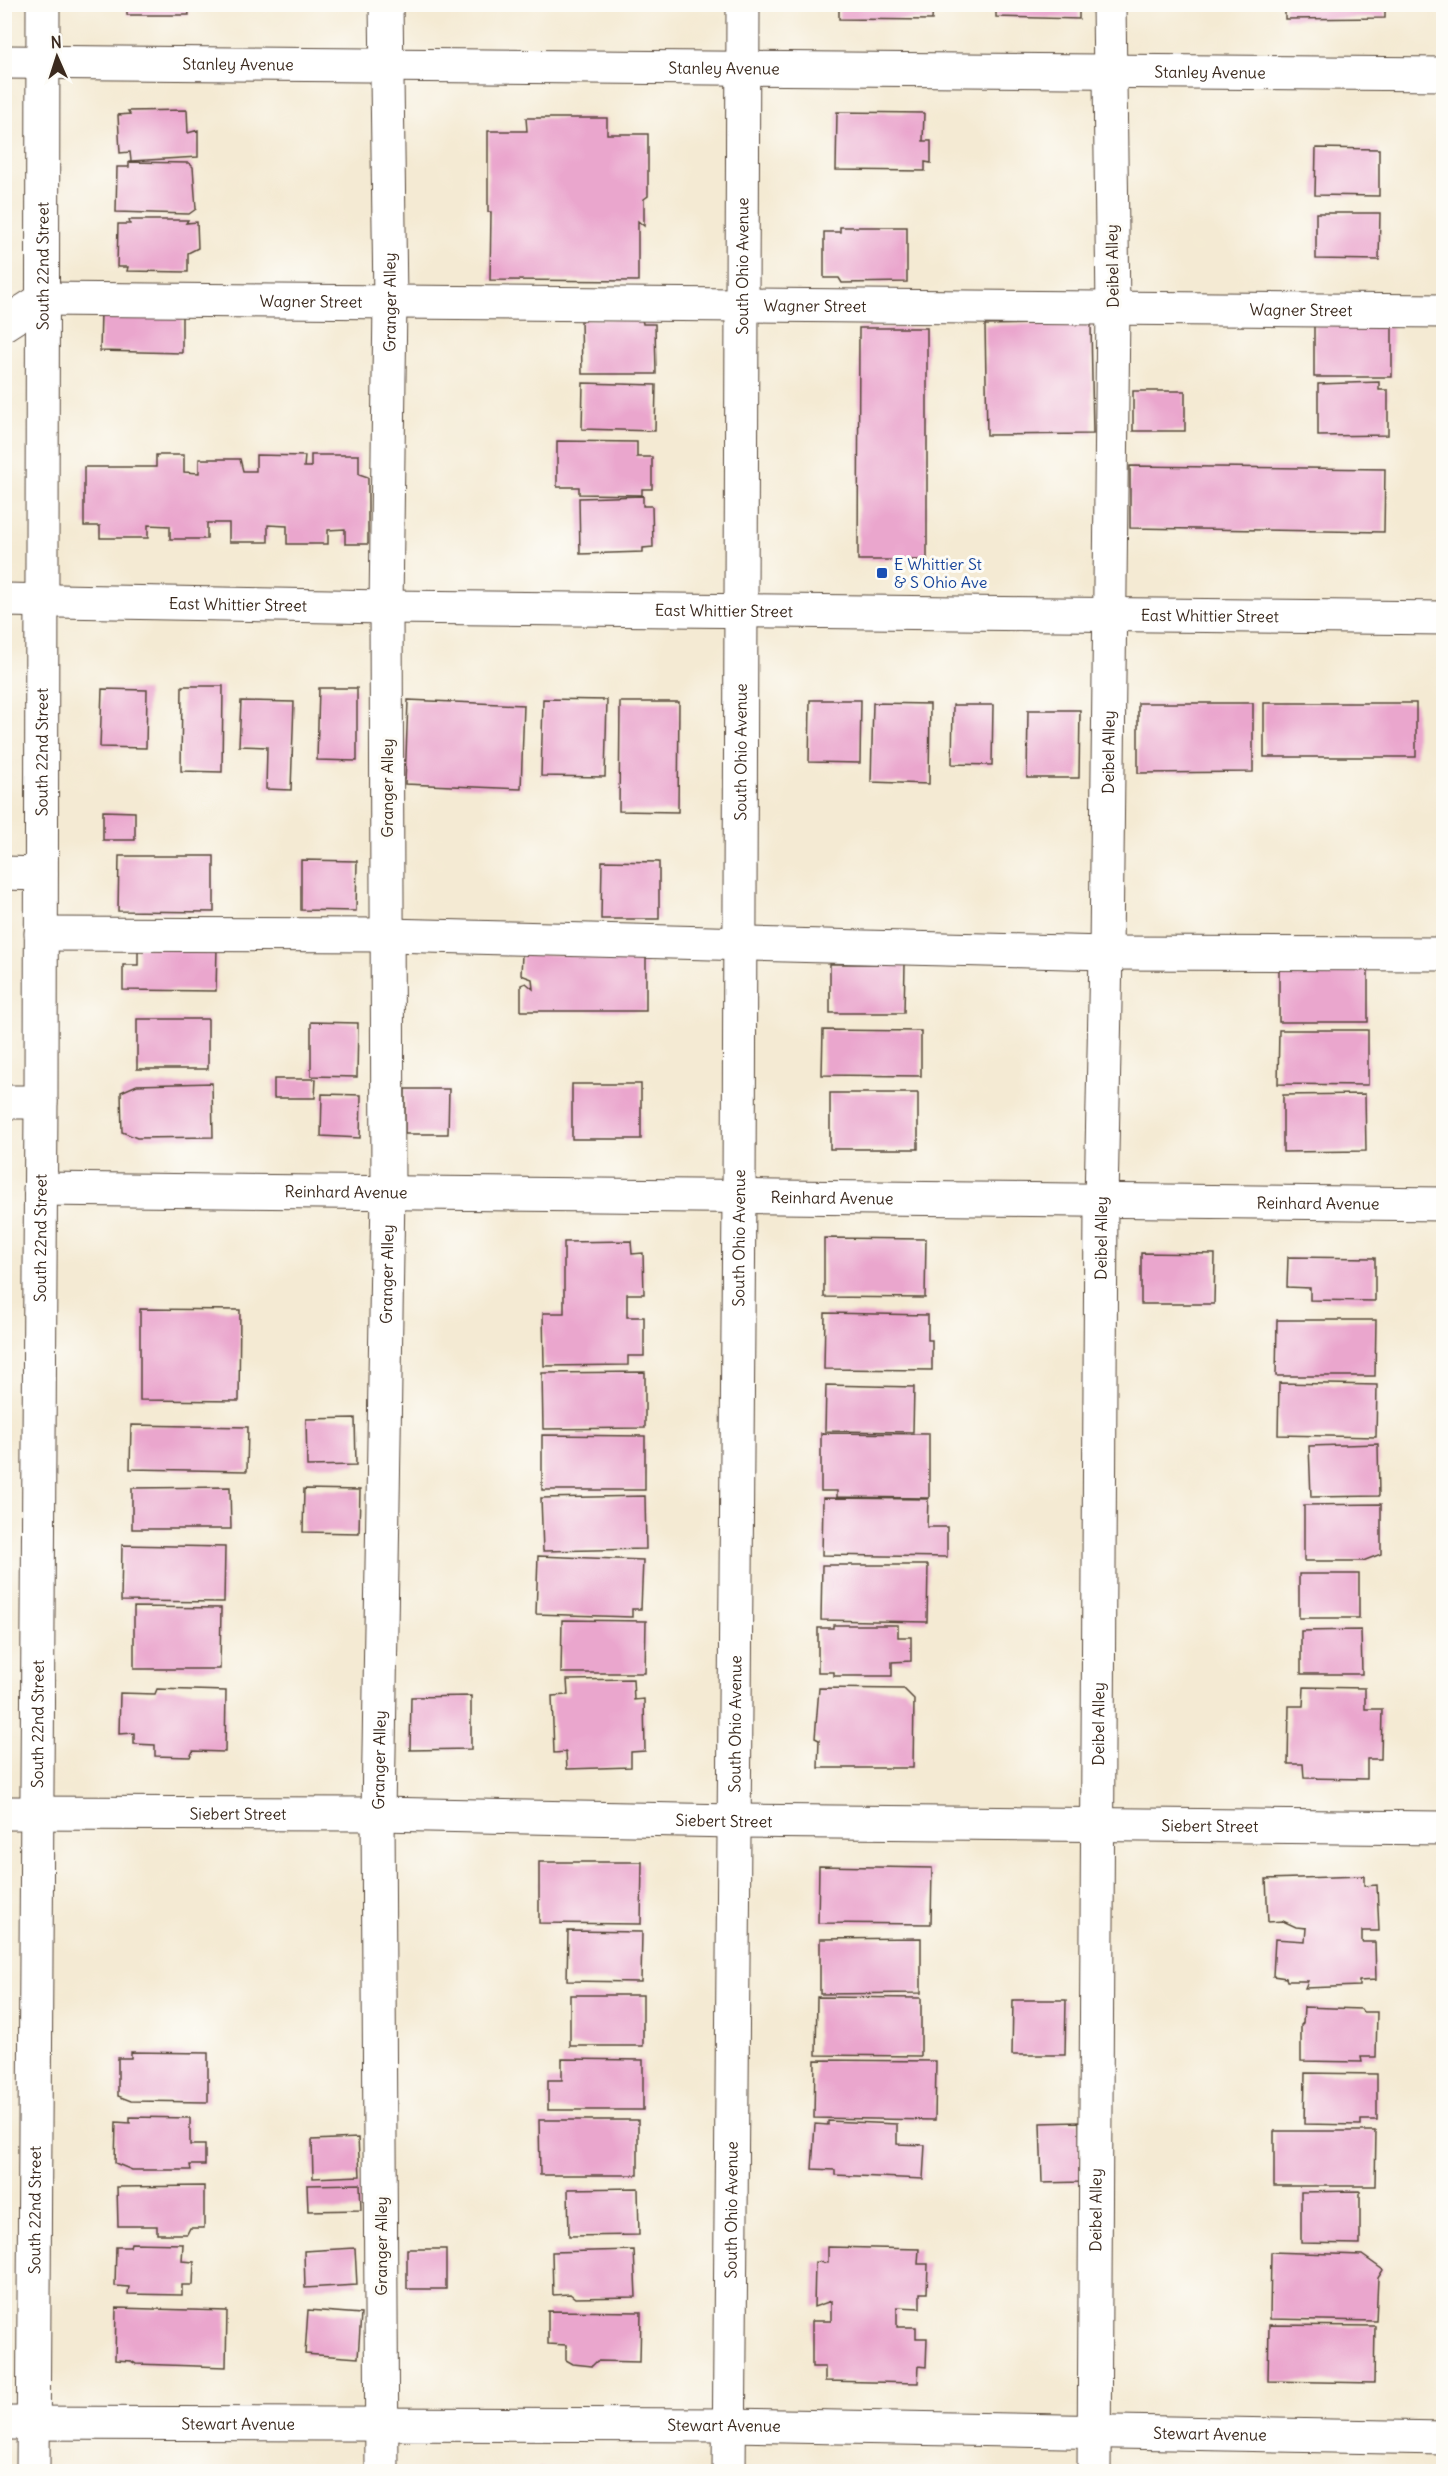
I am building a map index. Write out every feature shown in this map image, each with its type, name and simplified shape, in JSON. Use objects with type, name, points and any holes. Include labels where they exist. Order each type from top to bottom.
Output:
[{"type":"street","name":"South 22nd Street","points":[[33,2472],[19,2423],[37,1814],[43,4]]},
{"type":"street","name":"Granger Alley","points":[[382,2472],[378,1814],[388,1191],[386,607],[390,302],[385,67],[386,4]]},
{"type":"street","name":"South Ohio Avenue","points":[[729,2472],[739,1196],[743,4]]},
{"type":"street","name":"Deibel Alley","points":[[1094,2472],[1101,1202],[1113,308],[1109,4]]},
{"type":"street","name":"Stanley Avenue","points":[[4,62],[743,70],[1443,74]]},
{"type":"street","name":"Wagner Street","points":[[43,299],[1443,311]]},
{"type":"street","points":[[4,324],[8,324],[43,299]]},
{"type":"street","name":"East Whittier Street","points":[[4,600],[386,607],[1443,618]]},
{"type":"street","points":[[4,873],[41,874]]},
{"type":"street","points":[[41,934],[387,935],[1106,953],[1443,954]]},
{"type":"street","points":[[4,1102],[41,1102]]},
{"type":"street","name":"Reinhard Avenue","points":[[40,1189],[1443,1204]]},
{"type":"street","name":"Siebert Street","points":[[4,1813],[378,1814],[734,1821],[1443,1828]]},
{"type":"street","name":"Stewart Avenue","points":[[19,2423],[730,2425],[1443,2438]]},
{"type":"building","points":[[127,4],[188,4],[189,15],[127,15]]},
{"type":"building","points":[[839,4],[933,4],[932,20],[839,19]]},
{"type":"building","points":[[996,4],[1079,4],[1079,19],[996,17]]},
{"type":"building","points":[[1285,4],[1385,4],[1385,18],[1285,19]]},
{"type":"building","points":[[187,110],[188,133],[198,130],[198,157],[131,161],[130,152],[120,153],[118,115],[130,114],[128,111]]},
{"type":"building","points":[[837,112],[924,113],[923,141],[931,141],[931,163],[925,162],[925,171],[836,170]]},
{"type":"building","points":[[526,118],[607,118],[607,134],[648,134],[648,196],[644,199],[644,226],[638,221],[638,281],[490,280],[491,212],[488,212],[488,131],[527,131]]},
{"type":"building","points":[[1316,148],[1379,149],[1379,196],[1315,195]]},
{"type":"building","points":[[129,162],[189,163],[193,167],[196,209],[189,214],[116,212],[117,167],[129,167]]},
{"type":"building","points":[[1316,213],[1380,213],[1379,260],[1316,259]]},
{"type":"building","points":[[129,220],[197,222],[198,248],[188,253],[188,272],[127,271],[128,267],[117,267],[118,224],[130,224]]},
{"type":"building","points":[[840,227],[907,227],[907,282],[842,283],[839,278],[824,278],[824,232],[840,232]]},
{"type":"building","points":[[101,311],[182,312],[182,353],[100,351]]},
{"type":"building","points":[[581,319],[642,319],[643,324],[655,324],[656,374],[582,374]]},
{"type":"building","points":[[1091,323],[1093,434],[987,435],[985,325]]},
{"type":"building","points":[[1314,325],[1392,325],[1392,377],[1314,377]]},
{"type":"building","points":[[859,328],[927,328],[927,560],[858,560]]},
{"type":"building","points":[[1379,382],[1379,390],[1388,390],[1388,435],[1318,436],[1318,384]]},
{"type":"building","points":[[583,383],[656,385],[655,431],[582,429]]},
{"type":"building","points":[[1133,391],[1185,391],[1185,431],[1133,431]]},
{"type":"building","points":[[557,441],[637,442],[637,457],[652,457],[652,489],[642,489],[642,495],[579,494],[579,487],[557,487]]},
{"type":"building","points":[[156,455],[184,455],[184,472],[199,473],[199,459],[240,459],[243,471],[256,471],[256,455],[305,456],[304,467],[311,467],[311,455],[359,455],[359,474],[368,477],[368,544],[345,544],[345,529],[328,530],[328,544],[287,544],[287,526],[268,525],[268,542],[229,542],[229,523],[207,523],[207,539],[170,539],[170,526],[148,525],[148,538],[100,538],[100,526],[84,526],[84,467],[156,467]]},
{"type":"building","points":[[1130,466],[1385,469],[1384,532],[1130,528]]},
{"type":"building","points":[[643,496],[643,506],[652,506],[653,547],[643,548],[643,552],[580,554],[579,498]]},
{"type":"building","points":[[182,686],[223,686],[222,772],[181,771]]},
{"type":"building","points":[[319,688],[357,688],[357,761],[317,760]]},
{"type":"building","points":[[102,689],[147,690],[146,748],[100,747]]},
{"type":"building","points":[[543,699],[607,700],[605,777],[541,776]]},
{"type":"building","points":[[408,700],[524,705],[521,789],[405,784]]},
{"type":"building","points":[[810,700],[861,700],[860,763],[809,762]]},
{"type":"building","points":[[241,701],[294,702],[291,790],[266,789],[267,747],[239,746]]},
{"type":"building","points":[[620,702],[679,702],[678,812],[619,811]]},
{"type":"building","points":[[873,703],[930,704],[929,784],[871,782]]},
{"type":"building","points":[[1138,703],[1253,703],[1253,772],[1138,773]]},
{"type":"building","points":[[1264,703],[1416,703],[1416,757],[1264,757]]},
{"type":"building","points":[[953,705],[993,705],[992,765],[952,764]]},
{"type":"building","points":[[1028,710],[1080,710],[1079,778],[1027,778]]},
{"type":"building","points":[[103,811],[135,812],[135,840],[103,840]]},
{"type":"building","points":[[119,856],[214,856],[214,912],[118,911]]},
{"type":"building","points":[[301,860],[357,861],[356,911],[301,910]]},
{"type":"building","points":[[602,861],[659,862],[659,919],[601,919]]},
{"type":"building","points":[[138,946],[217,947],[216,991],[123,990],[123,965],[138,965]]},
{"type":"building","points":[[522,954],[646,955],[646,1011],[521,1011],[521,985],[526,983],[533,989],[532,979],[521,975]]},
{"type":"building","points":[[830,964],[905,964],[904,1013],[830,1013]]},
{"type":"building","points":[[1279,968],[1368,968],[1368,1022],[1279,1022]]},
{"type":"building","points":[[137,1019],[208,1019],[208,1069],[137,1069]]},
{"type":"building","points":[[311,1022],[358,1023],[357,1077],[311,1076]]},
{"type":"building","points":[[823,1030],[921,1031],[921,1076],[822,1075]]},
{"type":"building","points":[[1279,1030],[1368,1030],[1368,1085],[1278,1084]]},
{"type":"building","points":[[274,1079],[316,1079],[315,1098],[274,1098]]},
{"type":"building","points":[[212,1083],[213,1137],[137,1138],[122,1132],[121,1092],[137,1085]]},
{"type":"building","points":[[572,1084],[641,1084],[641,1139],[572,1139]]},
{"type":"building","points":[[405,1089],[449,1089],[448,1134],[405,1134]]},
{"type":"building","points":[[830,1093],[918,1093],[918,1149],[830,1149]]},
{"type":"building","points":[[322,1094],[361,1095],[360,1138],[321,1136]]},
{"type":"building","points":[[1365,1094],[1366,1151],[1283,1152],[1283,1095]]},
{"type":"building","points":[[824,1238],[926,1239],[925,1298],[824,1297]]},
{"type":"building","points":[[631,1241],[632,1254],[643,1253],[644,1294],[627,1294],[627,1317],[644,1317],[644,1356],[628,1356],[628,1365],[544,1366],[543,1313],[564,1313],[564,1242]]},
{"type":"building","points":[[1141,1253],[1215,1254],[1214,1304],[1141,1304]]},
{"type":"building","points":[[1288,1257],[1375,1258],[1375,1301],[1310,1300],[1310,1288],[1287,1287]]},
{"type":"building","points":[[140,1309],[240,1310],[239,1401],[140,1400]]},
{"type":"building","points":[[825,1313],[928,1315],[928,1340],[932,1340],[932,1370],[824,1369]]},
{"type":"building","points":[[1277,1320],[1376,1320],[1375,1376],[1276,1376]]},
{"type":"building","points":[[645,1372],[645,1428],[543,1429],[542,1373]]},
{"type":"building","points":[[1279,1383],[1377,1385],[1376,1437],[1278,1435]]},
{"type":"building","points":[[826,1385],[914,1387],[913,1432],[825,1431]]},
{"type":"building","points":[[355,1418],[356,1465],[307,1466],[306,1419]]},
{"type":"building","points":[[131,1425],[248,1427],[247,1471],[130,1469]]},
{"type":"building","points":[[821,1433],[929,1434],[929,1498],[837,1497],[837,1491],[821,1491]]},
{"type":"building","points":[[542,1435],[645,1436],[645,1490],[542,1490]]},
{"type":"building","points":[[1378,1444],[1379,1496],[1311,1497],[1309,1446]]},
{"type":"building","points":[[230,1487],[231,1529],[132,1529],[132,1488]]},
{"type":"building","points":[[304,1489],[360,1490],[359,1533],[303,1532]]},
{"type":"building","points":[[645,1496],[646,1549],[543,1551],[541,1498]]},
{"type":"building","points":[[823,1498],[928,1499],[927,1527],[947,1527],[947,1557],[822,1555]]},
{"type":"building","points":[[1381,1504],[1381,1554],[1363,1561],[1304,1561],[1304,1505]]},
{"type":"building","points":[[122,1545],[225,1547],[224,1602],[121,1601]]},
{"type":"building","points":[[538,1556],[643,1560],[641,1609],[632,1609],[632,1617],[536,1614]]},
{"type":"building","points":[[822,1565],[928,1565],[927,1622],[821,1620]]},
{"type":"building","points":[[1299,1574],[1359,1574],[1359,1618],[1299,1618]]},
{"type":"building","points":[[134,1607],[221,1608],[220,1669],[134,1669]]},
{"type":"building","points":[[562,1620],[646,1621],[645,1673],[561,1673]]},
{"type":"building","points":[[833,1625],[898,1625],[898,1637],[911,1637],[911,1661],[892,1662],[892,1676],[834,1676],[834,1672],[818,1672],[818,1628],[833,1628]]},
{"type":"building","points":[[1361,1630],[1362,1674],[1301,1674],[1301,1631]]},
{"type":"building","points":[[633,1679],[634,1700],[644,1699],[645,1751],[631,1752],[631,1767],[567,1769],[566,1752],[554,1753],[552,1696],[568,1695],[567,1680]]},
{"type":"building","points":[[1304,1687],[1365,1688],[1365,1709],[1382,1709],[1381,1759],[1367,1759],[1367,1779],[1304,1778],[1303,1764],[1288,1764],[1289,1706],[1303,1706]]},
{"type":"building","points":[[819,1688],[904,1689],[914,1699],[913,1768],[818,1768],[819,1740],[815,1738]]},
{"type":"building","points":[[157,1689],[226,1691],[225,1752],[193,1751],[190,1757],[155,1756],[155,1745],[134,1744],[134,1733],[119,1734],[120,1693],[155,1694]]},
{"type":"building","points":[[471,1696],[471,1749],[410,1750],[411,1697]]},
{"type":"building","points":[[539,1862],[642,1862],[641,1924],[539,1923]]},
{"type":"building","points":[[819,1866],[932,1868],[931,1924],[818,1923]]},
{"type":"building","points":[[1364,1876],[1364,1886],[1377,1885],[1379,1931],[1362,1931],[1362,1942],[1375,1942],[1376,1980],[1359,1981],[1359,1986],[1305,1988],[1308,1981],[1287,1981],[1286,1978],[1273,1976],[1275,1939],[1305,1941],[1306,1928],[1296,1927],[1283,1921],[1268,1922],[1266,1879]]},
{"type":"building","points":[[568,1931],[642,1932],[641,1982],[567,1981]]},
{"type":"building","points":[[921,1938],[921,1993],[820,1994],[820,1939]]},
{"type":"building","points":[[570,1995],[643,1995],[643,2046],[570,2046]]},
{"type":"building","points":[[817,1997],[921,1998],[921,2056],[816,2055]]},
{"type":"building","points":[[1013,2000],[1066,2000],[1065,2055],[1012,2055]]},
{"type":"building","points":[[1304,2007],[1361,2009],[1363,2012],[1377,2012],[1376,2057],[1361,2057],[1362,2062],[1301,2061],[1301,2025]]},
{"type":"building","points":[[131,2052],[208,2053],[208,2102],[131,2101],[118,2096],[118,2058],[131,2058]]},
{"type":"building","points":[[562,2059],[643,2060],[643,2110],[548,2110],[548,2080],[562,2080]]},
{"type":"building","points":[[815,2060],[936,2061],[935,2120],[814,2118]]},
{"type":"building","points":[[1305,2073],[1377,2074],[1377,2120],[1361,2120],[1361,2125],[1304,2124]]},
{"type":"building","points":[[130,2117],[190,2118],[190,2145],[205,2145],[205,2165],[190,2165],[191,2170],[132,2170],[115,2163],[116,2122],[130,2123]]},
{"type":"building","points":[[539,2120],[638,2120],[638,2175],[540,2175]]},
{"type":"building","points":[[828,2121],[897,2124],[897,2144],[925,2145],[923,2179],[835,2175],[835,2170],[812,2169],[815,2124],[828,2125]]},
{"type":"building","points":[[1079,2122],[1081,2182],[1042,2183],[1040,2123]]},
{"type":"building","points":[[1274,2131],[1376,2131],[1375,2186],[1274,2186]]},
{"type":"building","points":[[358,2138],[360,2176],[313,2178],[312,2140]]},
{"type":"building","points":[[360,2184],[361,2210],[308,2211],[307,2185]]},
{"type":"building","points":[[204,2186],[204,2228],[190,2228],[187,2234],[157,2234],[157,2226],[118,2226],[117,2187]]},
{"type":"building","points":[[638,2188],[639,2235],[569,2236],[568,2189]]},
{"type":"building","points":[[1360,2191],[1360,2244],[1301,2243],[1301,2192]]},
{"type":"building","points":[[131,2243],[183,2244],[182,2261],[194,2262],[193,2285],[182,2285],[182,2295],[128,2294],[129,2287],[115,2286],[116,2247],[130,2247]]},
{"type":"building","points":[[828,2247],[919,2249],[918,2264],[928,2264],[927,2293],[920,2293],[920,2308],[897,2307],[897,2327],[916,2327],[916,2338],[927,2338],[926,2367],[919,2366],[918,2383],[825,2381],[825,2367],[812,2367],[812,2321],[831,2321],[831,2301],[814,2307],[815,2262],[828,2263]]},
{"type":"building","points":[[355,2248],[357,2285],[305,2288],[304,2251]]},
{"type":"building","points":[[407,2249],[446,2249],[446,2289],[407,2289]]},
{"type":"building","points":[[634,2250],[636,2297],[575,2298],[570,2294],[553,2295],[552,2252]]},
{"type":"building","points":[[1271,2252],[1362,2255],[1383,2270],[1378,2278],[1376,2321],[1270,2319]]},
{"type":"building","points":[[116,2308],[227,2311],[226,2367],[136,2364],[131,2361],[115,2360]]},
{"type":"building","points":[[308,2310],[361,2314],[358,2358],[305,2354]]},
{"type":"building","points":[[548,2311],[641,2312],[640,2362],[597,2361],[592,2366],[573,2364],[566,2360],[566,2345],[548,2344]]},
{"type":"building","points":[[1269,2325],[1375,2326],[1374,2383],[1268,2381]]},
{"type":"building","points":[[537,2468],[635,2469],[635,2472],[537,2472]]},
{"type":"place","name":"E Whittier St & S Ohio Ave","points":[[882,573]]}]
